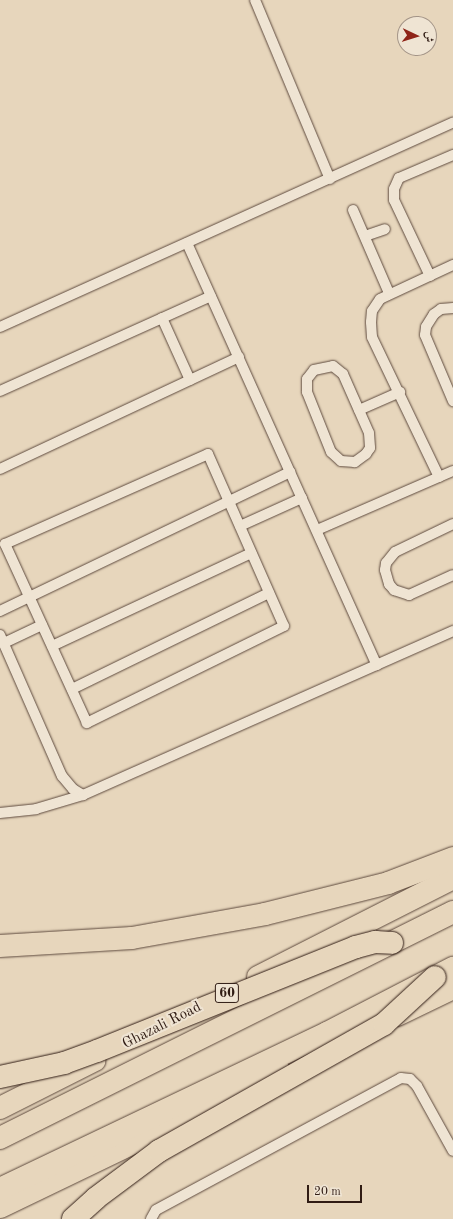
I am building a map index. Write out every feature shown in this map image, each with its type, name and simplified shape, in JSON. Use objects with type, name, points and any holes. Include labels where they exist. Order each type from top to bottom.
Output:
[{"type":"main road","points":[[0,946],[132,938],[265,914],[388,883],[453,858]]},
{"type":"main road","name":"Ghazali Road","points":[[0,1108],[453,878]]},
{"type":"main road","name":"60","points":[[392,943],[453,912]]},
{"type":"main road","points":[[0,1077],[64,1063],[97,1051],[356,947],[375,942],[392,943]]},
{"type":"main road","name":"Ghazali Road","points":[[0,1138],[392,943]]},
{"type":"main road","points":[[0,1189],[327,1033],[444,972]]},
{"type":"main road","points":[[74,1219],[96,1198],[159,1151],[384,1024],[444,972]]},
{"type":"main road","points":[[0,1207],[453,988]]},
{"type":"lane","points":[[255,0],[330,179]]},
{"type":"lane","points":[[0,327],[330,179],[453,122]]},
{"type":"lane","points":[[430,276],[394,200],[394,189],[399,178],[453,154]]},
{"type":"lane","points":[[354,210],[389,293]]},
{"type":"lane","points":[[365,236],[384,229]]},
{"type":"lane","points":[[187,243],[377,665]]},
{"type":"lane","points":[[439,477],[400,392],[372,337],[372,311],[380,298],[453,265]]},
{"type":"lane","points":[[0,391],[211,296]]},
{"type":"lane","points":[[453,308],[441,309],[434,314],[426,327],[425,335],[453,402]]},
{"type":"lane","points":[[162,318],[190,380]]},
{"type":"lane","points":[[0,469],[239,357]]},
{"type":"lane","points":[[333,366],[339,369],[344,374],[359,410],[369,433],[370,448],[366,454],[355,462],[341,461],[331,452],[307,392],[310,374],[320,367],[333,366]]},
{"type":"lane","points":[[359,410],[400,392]]},
{"type":"lane","points":[[208,454],[229,500],[284,626],[87,723],[5,544],[208,454]]},
{"type":"lane","points":[[317,530],[453,471]]},
{"type":"lane","points":[[0,610],[290,472]]},
{"type":"lane","points":[[240,526],[302,498]]},
{"type":"lane","points":[[453,524],[395,552],[386,563],[385,570],[389,584],[394,590],[409,595],[453,575]]},
{"type":"lane","points":[[52,646],[252,553]]},
{"type":"lane","points":[[72,689],[269,593]]},
{"type":"lane","points":[[42,625],[2,639],[62,776],[74,789],[83,795]]},
{"type":"lane","points":[[0,813],[36,809],[83,795],[453,631]]},
{"type":"lane","points":[[151,1219],[156,1210],[401,1078],[410,1079],[417,1086],[453,1151]]}]
